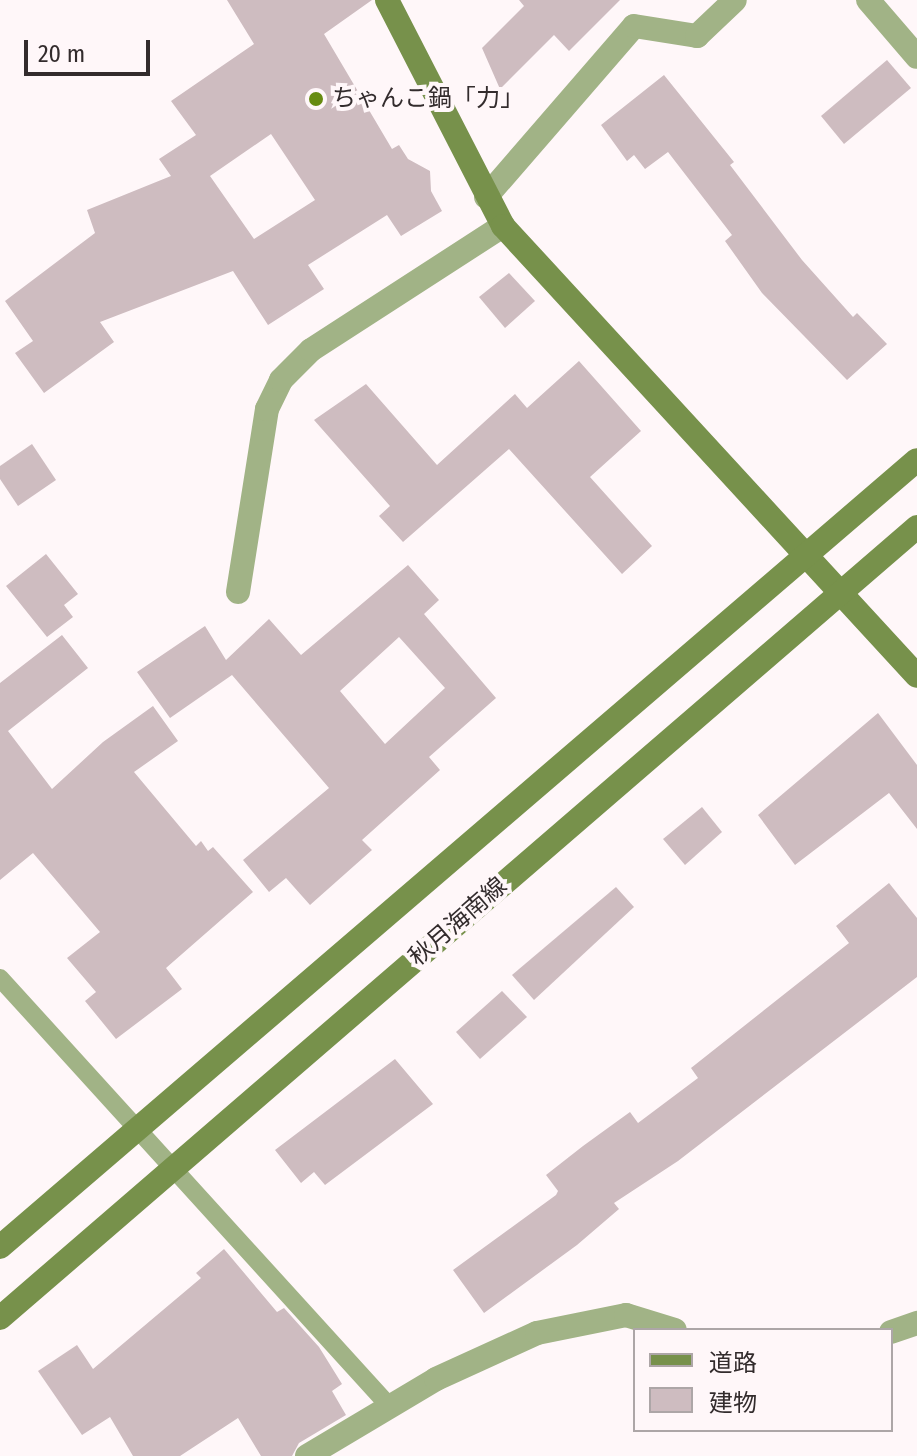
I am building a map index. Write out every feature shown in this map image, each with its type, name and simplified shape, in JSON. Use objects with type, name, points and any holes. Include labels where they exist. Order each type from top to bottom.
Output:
[{"type":"main road","points":[[387,0],[503,226],[917,676]]},
{"type":"main road","points":[[0,1247],[917,460]]},
{"type":"main road","name":"秋月海南線","points":[[0,1318],[917,527]]},
{"type":"street","points":[[486,197],[634,26],[697,36],[735,0]]},
{"type":"street","points":[[868,0],[917,57]]},
{"type":"street","points":[[238,592],[267,409],[281,380],[311,350],[503,226]]},
{"type":"street","points":[[307,1456],[436,1379],[537,1333],[626,1315],[668,1328]]},
{"type":"street","points":[[893,1331],[917,1323]]},
{"type":"lane","points":[[0,978],[141,1128],[391,1408]]},
{"type":"building","points":[[227,0],[372,0],[324,34],[392,149],[399,145],[408,159],[430,171],[431,191],[442,211],[401,236],[387,215],[308,265],[324,289],[268,325],[233,271],[100,322],[114,342],[44,393],[15,353],[33,341],[5,301],[95,233],[87,210],[171,176],[159,159],[196,135],[171,101],[254,44]],"holes":[[[271,134],[315,200],[254,239],[210,176]]]},
{"type":"building","points":[[519,0],[620,0],[569,51],[554,35],[500,89],[482,48],[524,6]]},
{"type":"building","points":[[887,60],[911,88],[844,144],[821,116]]},
{"type":"building","points":[[664,75],[734,162],[730,165],[802,260],[853,317],[857,313],[887,344],[847,380],[762,293],[725,241],[732,235],[668,152],[645,169],[634,155],[627,161],[601,125]]},
{"type":"building","points":[[509,273],[535,301],[505,328],[479,297]]},
{"type":"building","points":[[579,361],[641,431],[590,477],[652,546],[622,574],[509,449],[403,542],[379,516],[390,506],[314,420],[366,384],[437,465],[515,394],[527,408]]},
{"type":"building","points":[[32,444],[56,480],[18,506],[0,479],[0,466]]},
{"type":"building","points":[[46,554],[78,594],[64,605],[73,617],[47,637],[6,586]]},
{"type":"building","points":[[408,565],[439,600],[424,614],[496,698],[429,757],[440,770],[362,840],[372,850],[310,905],[286,878],[269,892],[243,860],[329,788],[232,675],[170,718],[137,672],[205,626],[226,660],[269,619],[301,655]],"holes":[[[399,637],[445,688],[385,744],[340,691]]]},
{"type":"building","points":[[62,635],[88,668],[8,731],[52,789],[103,742],[153,706],[178,741],[134,772],[196,846],[201,841],[208,851],[213,847],[253,892],[166,968],[182,989],[116,1039],[85,1001],[96,992],[67,958],[100,932],[33,853],[0,880],[0,683]]},
{"type":"building","points":[[878,713],[917,765],[917,829],[889,793],[795,865],[758,815]]},
{"type":"building","points":[[702,807],[722,832],[685,865],[663,839]]},
{"type":"building","points":[[889,883],[917,918],[917,977],[678,1161],[614,1203],[619,1209],[577,1245],[484,1313],[453,1270],[556,1195],[558,1191],[546,1175],[583,1146],[630,1112],[638,1123],[698,1078],[691,1068],[849,943],[836,926]]},
{"type":"building","points":[[616,887],[634,907],[534,1000],[512,975]]},
{"type":"building","points":[[502,991],[527,1017],[480,1059],[456,1032]]},
{"type":"building","points":[[395,1059],[433,1104],[325,1185],[314,1172],[301,1183],[275,1150]]},
{"type":"building","points":[[224,1249],[277,1312],[284,1308],[319,1347],[342,1384],[332,1391],[346,1415],[299,1443],[292,1456],[261,1456],[238,1418],[180,1456],[133,1456],[110,1417],[82,1435],[38,1371],[77,1345],[93,1369],[201,1278],[196,1273]]},
{"type":"place","name":"ちゃんこ鍋「力」","points":[[316,99]]}]
